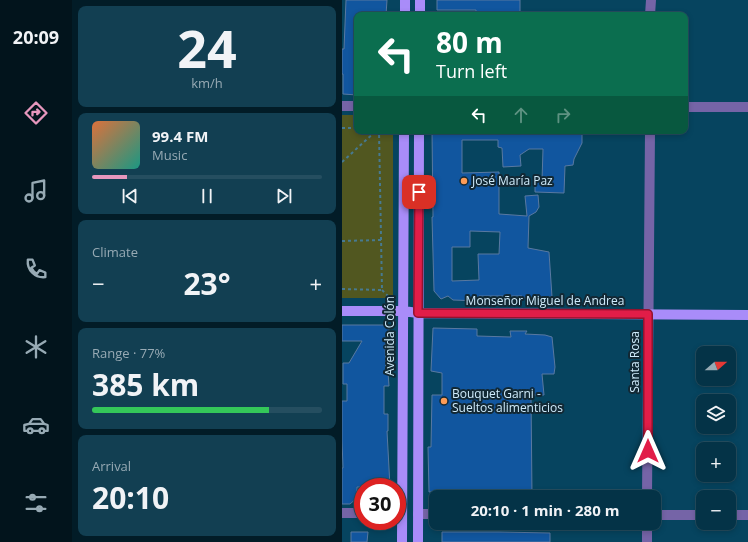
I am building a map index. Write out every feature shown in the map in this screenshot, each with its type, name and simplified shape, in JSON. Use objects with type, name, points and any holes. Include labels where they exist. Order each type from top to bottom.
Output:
[{"type":"main road","points":[[405,0],[405,12]]},
{"type":"main road","points":[[420,0],[420,12]]},
{"type":"main road","name":"Avenida Colón","points":[[401,478],[404,134]]},
{"type":"main road","points":[[418,542],[419,134]]},
{"type":"main road","name":"Monseñor Miguel de Andrea","points":[[342,311],[403,311],[418,313],[748,315]]},
{"type":"main road","name":"Avenida Colón","points":[[401,530],[402,542]]},
{"type":"street","points":[[650,12],[651,0]]},
{"type":"street","points":[[342,106],[354,106]]},
{"type":"street","points":[[688,107],[748,107]]},
{"type":"street","name":"Santa Rosa","points":[[647,490],[650,134]]},
{"type":"street","points":[[342,513],[354,513]]},
{"type":"street","points":[[418,514],[429,514]]},
{"type":"street","points":[[661,515],[696,515]]},
{"type":"street","points":[[736,515],[748,515]]},
{"type":"street","points":[[647,530],[647,542]]},
{"type":"path","points":[[342,128],[354,128]]},
{"type":"path","points":[[342,162],[375,134]]},
{"type":"path","points":[[342,289],[382,290],[378,134]]},
{"type":"path","points":[[342,241],[381,240]]},
{"type":"green space","points":[[342,115],[354,115],[354,134],[393,134],[393,298],[342,298]]},
{"type":"building","points":[[346,0],[387,0],[386,12],[354,12],[354,95],[343,94],[342,49],[344,49]]},
{"type":"building","points":[[437,0],[520,0],[520,12],[437,10]]},
{"type":"building","points":[[432,134],[582,134],[582,143],[574,159],[573,165],[565,166],[564,193],[535,192],[535,181],[542,181],[543,149],[529,149],[520,155],[521,166],[503,167],[502,148],[498,147],[498,140],[462,140],[462,173],[499,172],[499,214],[527,216],[525,196],[538,195],[539,207],[536,212],[529,216],[528,248],[549,252],[552,297],[522,298],[522,296],[479,296],[480,301],[453,300],[448,296],[441,299],[434,291]],"holes":[[[470,231],[500,232],[499,254],[478,254],[479,280],[452,281],[452,247],[470,247]]]},
{"type":"building","points":[[342,325],[385,325],[389,329],[389,344],[385,344],[386,372],[388,372],[389,386],[384,386],[384,414],[388,414],[387,431],[390,478],[354,478],[354,501],[350,504],[342,504],[342,401],[347,401],[347,384],[343,384],[343,363],[349,363],[362,341],[342,341]]},
{"type":"building","points":[[433,328],[477,329],[477,336],[511,337],[510,331],[527,331],[525,334],[545,335],[552,337],[555,367],[554,374],[542,374],[544,395],[531,395],[532,490],[429,490],[429,492],[428,447],[431,447],[432,395],[442,395],[442,373],[431,371]]},
{"type":"building","points":[[351,532],[368,532],[367,542],[351,542]]},
{"type":"building","points":[[442,532],[550,533],[550,542],[442,542]]},
{"type":"place","name":"José María Paz","points":[[464,181]]},
{"type":"place","name":"Bouquet Garni - Sueltos alimenticios","points":[[444,401]]},
{"type":"route","points":[[419,192],[418,313],[648,314],[648,451]]}]
